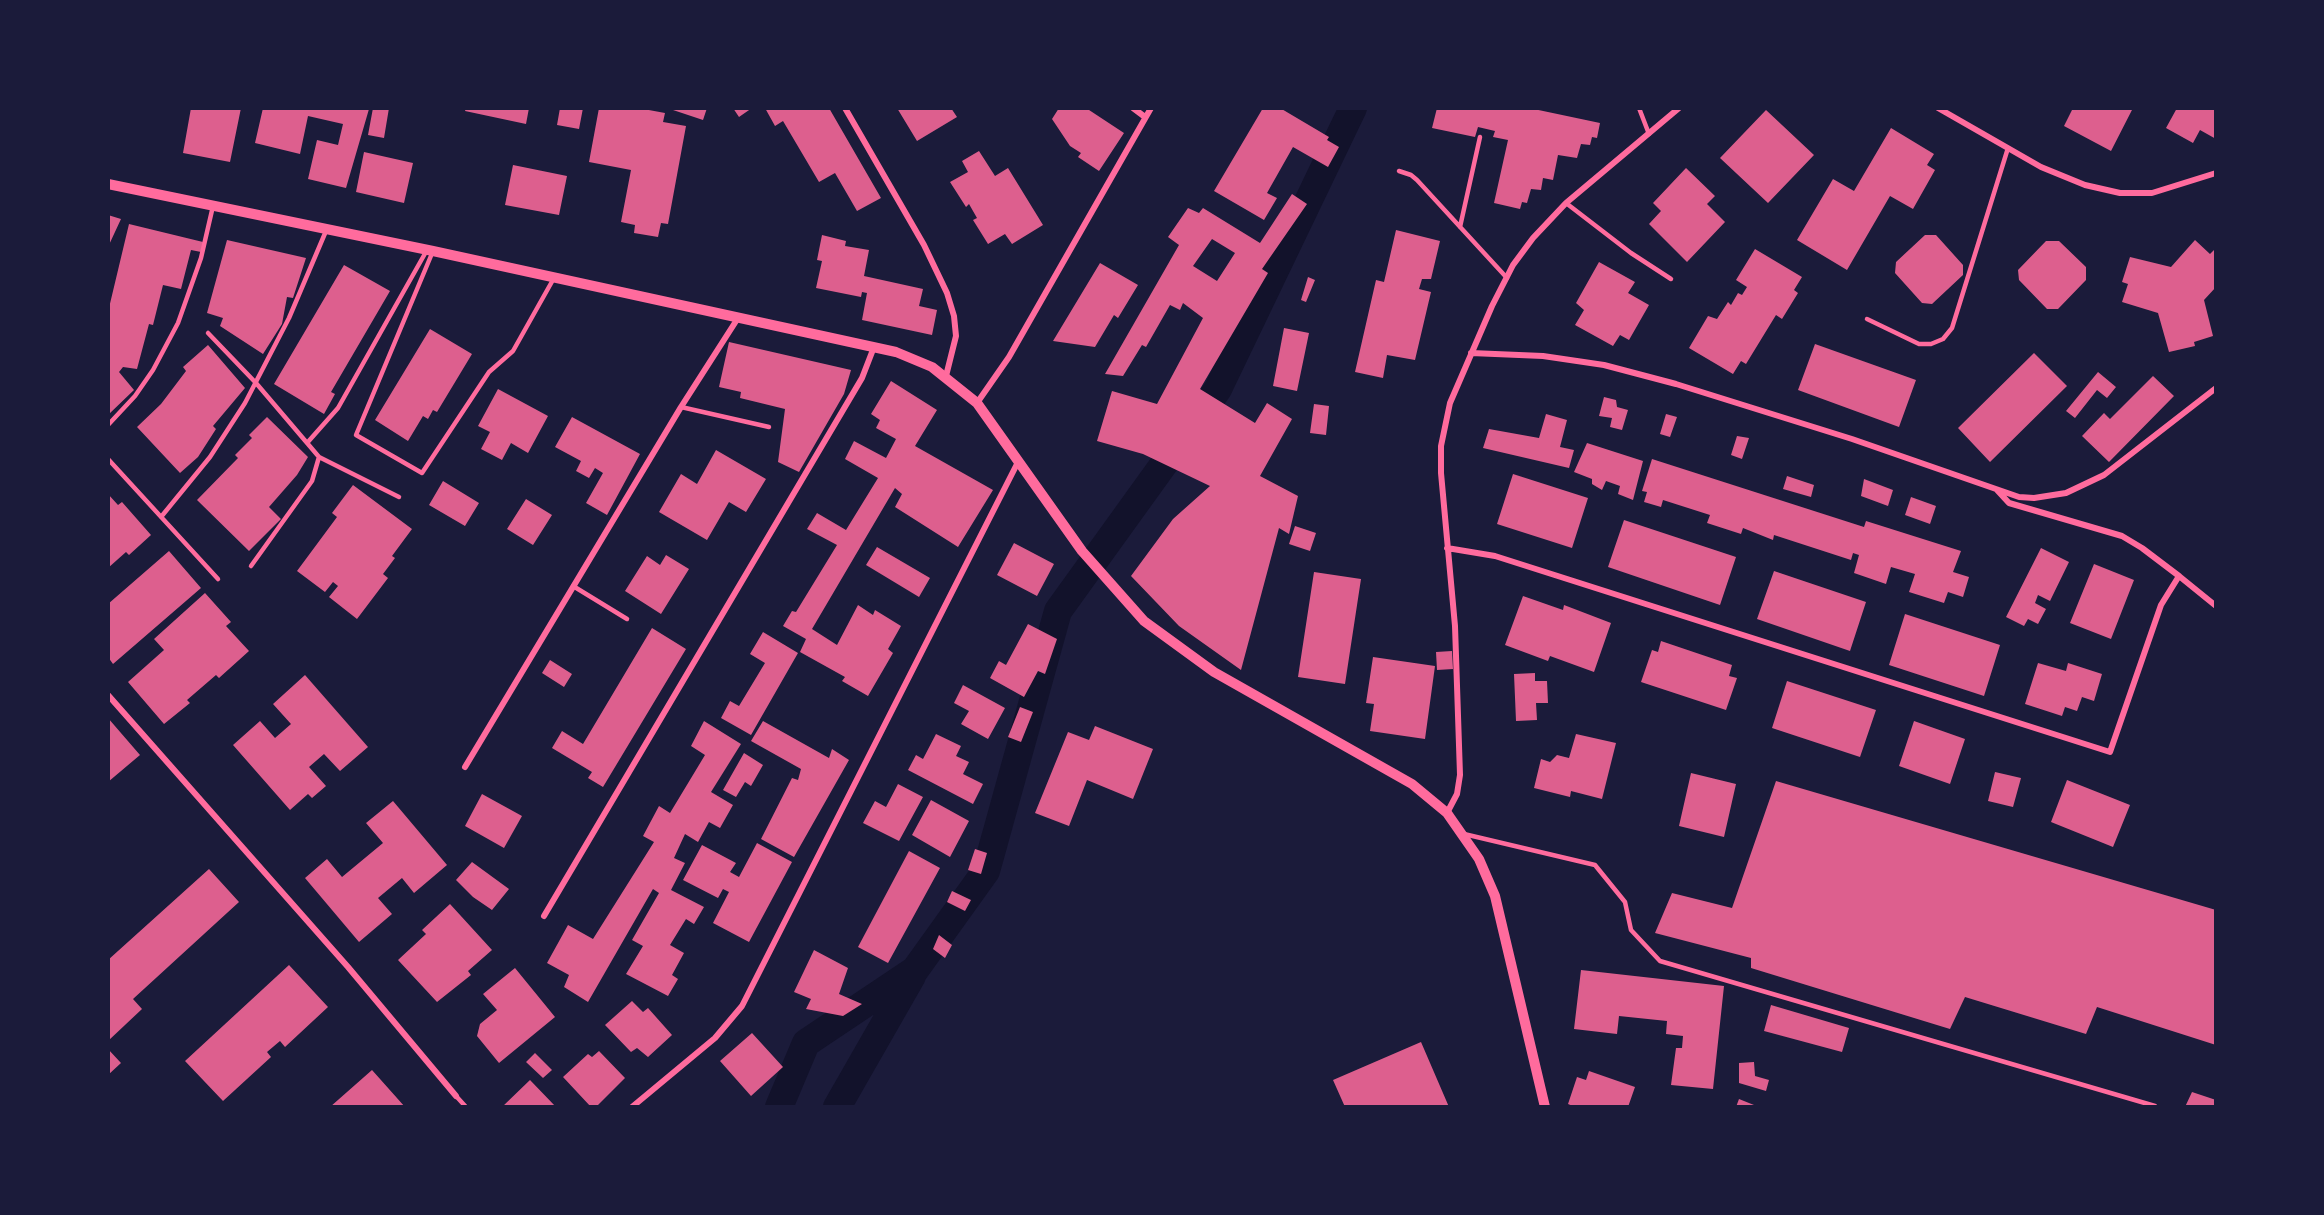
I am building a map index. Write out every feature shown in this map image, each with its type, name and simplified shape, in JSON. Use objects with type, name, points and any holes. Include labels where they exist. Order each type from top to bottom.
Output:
[{"type":"street","points":[[844,108],[924,245],[947,293],[954,316],[956,336],[946,376]]},
{"type":"street","points":[[1133,108],[1145,117]]},
{"type":"street","points":[[977,403],[1009,357],[1151,108]]},
{"type":"street","points":[[1448,813],[1457,794],[1460,749],[1455,626],[1447,548],[1441,446],[1450,403],[1507,278],[1533,238],[1566,203],[1679,108]]},
{"type":"street","points":[[1938,108],[2064,178],[2120,192],[2137,194],[2165,190],[2216,173]]},
{"type":"street","points":[[108,184],[326,231],[430,250],[874,347],[911,358],[946,376],[977,403],[1074,540],[1113,590],[1144,621],[1214,672],[1412,784],[1448,813],[1479,859],[1495,896],[1545,1107]]},
{"type":"street","points":[[465,767],[681,407],[738,318]]},
{"type":"street","points":[[544,916],[862,378],[874,347]]},
{"type":"street","points":[[1471,353],[1543,356],[1604,365],[1676,384],[1852,439],[2019,497],[2034,498],[2066,493],[2083,486],[2149,442],[2216,387]]},
{"type":"street","points":[[632,1107],[715,1038],[742,1006],[1018,461]]},
{"type":"street","points":[[1997,490],[2009,503],[2121,536],[2142,548],[2216,606]]},
{"type":"street","points":[[1447,548],[1495,556],[2110,752],[2161,605],[2179,576]]},
{"type":"street","points":[[108,695],[348,967],[456,1096]]},
{"type":"lane","points":[[1639,108],[1649,134]]},
{"type":"lane","points":[[1460,227],[1480,137]]},
{"type":"lane","points":[[1867,319],[1919,344],[1931,344],[1943,339],[1952,328],[2008,148]]},
{"type":"lane","points":[[1399,171],[1406,172],[1417,180],[1507,278]]},
{"type":"lane","points":[[1566,203],[1631,253],[1671,279]]},
{"type":"lane","points":[[108,425],[135,396],[153,370],[178,323],[201,258],[213,206]]},
{"type":"lane","points":[[161,517],[210,457],[256,383],[304,286],[326,231]]},
{"type":"lane","points":[[430,250],[356,435],[422,473],[489,372],[513,351],[554,278]]},
{"type":"lane","points":[[307,443],[326,426],[338,408],[430,250]]},
{"type":"lane","points":[[208,333],[256,383],[319,457],[399,496]]},
{"type":"lane","points":[[681,407],[769,427]]},
{"type":"lane","points":[[250,566],[312,480],[319,457]]},
{"type":"lane","points":[[108,459],[218,579]]},
{"type":"lane","points":[[573,586],[627,619]]},
{"type":"lane","points":[[1464,834],[1596,864],[1625,902],[1631,930],[1660,961],[2155,1106]]},
{"type":"lane","points":[[456,1096],[466,1107]]},
{"type":"building","points":[[191,108],[241,108],[230,162],[183,153]]},
{"type":"building","points":[[263,108],[369,109],[346,188],[308,179],[317,140],[338,145],[343,124],[308,116],[300,154],[255,143]]},
{"type":"building","points":[[373,108],[389,108],[384,138],[368,135]]},
{"type":"building","points":[[466,108],[529,108],[526,124],[465,111]]},
{"type":"building","points":[[560,108],[583,108],[579,129],[557,125]]},
{"type":"building","points":[[599,108],[638,108],[665,113],[663,122],[686,126],[668,224],[661,223],[658,237],[634,233],[635,225],[621,222],[631,170],[589,162]]},
{"type":"building","points":[[667,108],[707,108],[703,120]]},
{"type":"building","points":[[733,108],[752,108],[739,117]]},
{"type":"building","points":[[765,108],[829,108],[881,198],[857,211],[835,173],[819,182],[783,121],[775,126]]},
{"type":"building","points":[[897,108],[951,108],[957,117],[917,141]]},
{"type":"building","points":[[1059,108],[1086,108],[1124,133],[1099,171],[1078,157],[1081,153],[1070,146],[1052,119]]},
{"type":"building","points":[[1263,108],[1280,108],[1329,137],[1327,140],[1339,147],[1328,167],[1293,147],[1267,193],[1277,198],[1264,220],[1214,191]]},
{"type":"building","points":[[1437,108],[1529,108],[1600,123],[1597,138],[1592,137],[1590,145],[1581,144],[1577,158],[1558,155],[1553,180],[1543,178],[1541,190],[1531,189],[1527,203],[1522,202],[1520,209],[1494,203],[1508,140],[1493,137],[1495,131],[1478,127],[1475,137],[1432,128]]},
{"type":"building","points":[[2073,108],[2133,108],[2111,151],[2064,126]]},
{"type":"building","points":[[2177,108],[2216,108],[2216,139],[2200,130],[2193,143],[2166,128]]},
{"type":"building","points":[[1766,110],[1814,155],[1768,203],[1720,158]]},
{"type":"building","points":[[1891,128],[1934,154],[1927,165],[1935,170],[1913,209],[1890,196],[1847,270],[1797,240],[1833,179],[1854,191]]},
{"type":"building","points":[[979,151],[995,176],[1008,168],[1043,225],[1012,244],[1005,234],[988,244],[973,220],[977,218],[969,204],[966,207],[950,182],[968,172],[962,161]]},
{"type":"building","points":[[364,152],[413,163],[404,203],[356,192]]},
{"type":"building","points":[[513,165],[567,176],[559,215],[505,205]]},
{"type":"building","points":[[1686,168],[1715,196],[1707,204],[1725,222],[1687,262],[1649,224],[1661,211],[1653,203]]},
{"type":"building","points":[[1292,194],[1307,204],[1262,269],[1268,273],[1200,389],[1255,423],[1267,403],[1292,419],[1260,476],[1298,496],[1289,534],[1279,528],[1241,670],[1179,626],[1131,576],[1173,519],[1210,486],[1143,454],[1097,441],[1112,391],[1157,404],[1203,318],[1183,303],[1180,310],[1170,305],[1146,347],[1142,345],[1123,376],[1105,374],[1179,245],[1168,237],[1188,208],[1199,213],[1203,208],[1260,243]],"holes":[[[1212,239],[1235,253],[1217,281],[1193,266]]]},
{"type":"building","points":[[108,215],[121,219],[108,247]]},
{"type":"building","points":[[129,224],[203,242],[201,252],[191,250],[181,289],[163,285],[153,325],[149,324],[137,369],[123,367],[119,372],[134,390],[108,415],[108,312]]},
{"type":"building","points":[[1396,230],[1440,241],[1431,279],[1422,279],[1419,289],[1431,292],[1415,360],[1387,355],[1383,378],[1355,372],[1376,280],[1384,282]]},
{"type":"building","points":[[822,235],[846,241],[845,246],[869,250],[864,276],[923,289],[919,306],[937,310],[932,335],[862,320],[867,293],[862,292],[861,297],[816,288],[822,261],[817,260]]},
{"type":"building","points":[[1925,235],[1936,235],[1963,265],[1963,275],[1932,304],[1922,303],[1895,273],[1896,262]]},
{"type":"building","points":[[227,240],[306,258],[293,298],[287,297],[282,324],[263,354],[220,326],[223,318],[207,313]]},
{"type":"building","points":[[2195,240],[2210,254],[2214,250],[2216,252],[2216,287],[2204,300],[2213,336],[2194,342],[2195,346],[2169,352],[2158,313],[2122,302],[2128,284],[2122,282],[2130,257],[2171,267]]},
{"type":"building","points":[[2046,241],[2059,241],[2086,267],[2086,280],[2058,309],[2047,309],[2019,280],[2018,270]]},
{"type":"building","points":[[1755,249],[1802,277],[1794,290],[1798,293],[1782,319],[1776,315],[1746,364],[1741,361],[1733,374],[1689,348],[1708,316],[1717,319],[1728,302],[1731,305],[1738,293],[1742,295],[1747,287],[1736,280]]},
{"type":"building","points":[[1599,262],[1635,282],[1628,293],[1649,305],[1629,340],[1620,335],[1613,346],[1575,325],[1584,310],[1576,303]]},
{"type":"building","points":[[1100,263],[1138,285],[1118,318],[1114,315],[1095,347],[1053,341]]},
{"type":"building","points":[[344,265],[390,291],[331,392],[335,394],[324,414],[274,384]]},
{"type":"building","points":[[1308,277],[1315,280],[1306,302],[1301,300]]},
{"type":"building","points":[[1284,328],[1309,333],[1297,391],[1273,386]]},
{"type":"building","points":[[430,329],[472,354],[437,412],[433,410],[428,419],[423,416],[408,441],[375,420]]},
{"type":"building","points":[[729,342],[851,370],[844,394],[799,472],[778,462],[785,409],[740,398],[741,392],[719,387]]},
{"type":"building","points":[[1815,344],[1916,380],[1899,427],[1798,390]]},
{"type":"building","points":[[208,345],[245,388],[213,426],[216,429],[198,457],[180,473],[137,427],[161,404],[186,371],[183,367]]},
{"type":"building","points":[[2034,353],[2067,386],[1990,462],[1958,428]]},
{"type":"building","points":[[2098,372],[2116,387],[2107,398],[2097,390],[2075,418],[2066,411]]},
{"type":"building","points":[[2153,376],[2174,396],[2109,462],[2082,436],[2104,413],[2110,419]]},
{"type":"building","points":[[891,381],[937,410],[915,446],[993,490],[958,547],[895,507],[902,494],[895,488],[812,629],[837,645],[858,605],[873,615],[875,610],[901,626],[888,649],[893,653],[868,696],[842,681],[845,677],[800,652],[806,639],[783,626],[792,611],[796,612],[837,545],[807,529],[817,513],[846,530],[878,478],[845,459],[854,441],[886,458],[896,439],[876,428],[880,420],[871,414]]},
{"type":"building","points":[[498,389],[548,416],[528,453],[511,443],[502,460],[481,449],[490,432],[478,426]]},
{"type":"building","points":[[1604,397],[1616,400],[1617,407],[1628,410],[1622,430],[1610,427],[1612,418],[1599,416]]},
{"type":"building","points":[[1314,404],[1329,406],[1326,435],[1310,433]]},
{"type":"building","points":[[1546,414],[1567,420],[1560,447],[1574,450],[1569,468],[1483,448],[1489,429],[1539,438]]},
{"type":"building","points":[[1666,414],[1677,417],[1670,437],[1660,434]]},
{"type":"building","points":[[267,417],[308,457],[297,475],[269,507],[281,519],[249,551],[197,500],[238,458],[235,455],[252,438],[249,435]]},
{"type":"building","points":[[572,417],[640,454],[607,515],[586,503],[603,473],[595,468],[589,478],[576,471],[581,461],[555,447]]},
{"type":"building","points":[[1737,436],[1749,438],[1742,459],[1731,455]]},
{"type":"building","points":[[1587,443],[1643,461],[1633,500],[1618,494],[1620,486],[1606,481],[1602,490],[1592,484],[1592,479],[1574,472]]},
{"type":"building","points":[[716,450],[766,479],[746,512],[729,502],[707,540],[659,512],[681,474],[697,484]]},
{"type":"building","points":[[1652,459],[1864,527],[1866,521],[1961,551],[1953,572],[1969,577],[1963,597],[1948,592],[1944,603],[1909,592],[1915,574],[1891,567],[1886,584],[1854,573],[1859,555],[1853,553],[1851,560],[1774,535],[1773,540],[1743,528],[1741,534],[1707,523],[1710,515],[1663,500],[1661,507],[1644,502],[1647,492],[1642,491]]},
{"type":"building","points":[[1513,474],[1588,498],[1572,548],[1497,524]]},
{"type":"building","points":[[1787,476],[1814,485],[1811,497],[1783,489]]},
{"type":"building","points":[[1864,479],[1893,490],[1888,506],[1861,496]]},
{"type":"building","points":[[443,481],[479,503],[465,526],[429,505]]},
{"type":"building","points":[[353,485],[412,529],[392,556],[395,558],[383,574],[388,578],[357,619],[329,597],[338,586],[333,582],[325,592],[297,571],[337,517],[332,513]]},
{"type":"building","points":[[108,494],[118,505],[122,502],[151,535],[129,555],[126,552],[108,568]]},
{"type":"building","points":[[1911,497],[1936,506],[1930,524],[1905,515]]},
{"type":"building","points":[[526,499],[552,515],[533,545],[507,529]]},
{"type":"building","points":[[1624,520],[1736,557],[1720,605],[1608,567]]},
{"type":"building","points":[[1295,526],[1316,533],[1310,551],[1289,544]]},
{"type":"building","points":[[1014,543],[1054,564],[1037,596],[997,575]]},
{"type":"building","points":[[877,547],[930,578],[919,597],[866,565]]},
{"type":"building","points":[[2041,548],[2069,562],[2050,601],[2038,595],[2035,603],[2046,609],[2038,624],[2028,619],[2024,626],[2006,617]]},
{"type":"building","points":[[169,551],[201,588],[113,664],[108,657],[108,604]]},
{"type":"building","points":[[666,555],[689,569],[661,614],[625,591],[647,556],[660,565]]},
{"type":"building","points":[[2094,564],[2134,580],[2111,639],[2070,623]]},
{"type":"building","points":[[1774,571],[1866,602],[1850,651],[1757,619]]},
{"type":"building","points":[[1314,572],[1361,579],[1345,684],[1298,677]]},
{"type":"building","points":[[205,593],[231,622],[226,626],[249,651],[219,678],[216,675],[187,700],[190,703],[164,724],[128,682],[164,650],[154,639]]},
{"type":"building","points":[[1523,596],[1563,610],[1564,605],[1611,623],[1594,672],[1550,656],[1548,661],[1505,645]]},
{"type":"building","points":[[1905,614],[2000,645],[1984,696],[1889,665]]},
{"type":"building","points":[[1028,624],[1057,639],[1045,674],[1038,671],[1024,697],[990,678],[999,661],[1006,665]]},
{"type":"building","points":[[652,628],[686,649],[603,787],[588,778],[592,772],[552,748],[562,731],[583,744]]},
{"type":"building","points":[[763,632],[798,653],[751,735],[721,718],[730,701],[739,706],[765,663],[750,654]]},
{"type":"building","points":[[1661,641],[1732,665],[1729,676],[1737,678],[1726,710],[1641,682],[1652,650],[1658,652]]},
{"type":"building","points":[[1452,651],[1453,669],[1437,670],[1436,652]]},
{"type":"building","points":[[1373,657],[1435,666],[1425,739],[1370,731],[1374,704],[1366,703]]},
{"type":"building","points":[[550,660],[572,674],[564,687],[542,673]]},
{"type":"building","points":[[2038,663],[2066,671],[2068,663],[2102,674],[2094,701],[2082,697],[2077,711],[2065,707],[2062,716],[2025,704]]},
{"type":"building","points":[[1535,673],[1535,681],[1547,681],[1548,703],[1536,703],[1537,720],[1516,721],[1514,674]]},
{"type":"building","points":[[305,675],[368,747],[340,771],[324,754],[309,767],[326,786],[312,798],[308,794],[290,810],[233,745],[260,721],[275,738],[291,724],[273,704]]},
{"type":"building","points":[[1787,681],[1876,710],[1860,757],[1772,728]]},
{"type":"building","points":[[963,685],[1005,708],[988,739],[961,724],[969,711],[954,703]]},
{"type":"building","points":[[1020,707],[1033,712],[1021,742],[1008,737]]},
{"type":"building","points":[[108,718],[140,755],[108,782]]},
{"type":"building","points":[[704,721],[741,744],[711,792],[733,805],[720,828],[709,822],[698,842],[685,834],[674,858],[685,863],[671,890],[704,907],[694,924],[686,919],[670,945],[684,953],[672,975],[678,979],[668,996],[626,974],[643,946],[632,940],[659,893],[653,889],[588,1002],[564,987],[569,975],[547,963],[568,925],[593,939],[654,842],[643,836],[659,806],[670,813],[705,755],[691,746]]},
{"type":"building","points":[[763,721],[829,758],[832,749],[849,760],[794,857],[761,839],[792,778],[798,780],[801,769],[751,741]]},
{"type":"building","points":[[1914,721],[1965,739],[1950,784],[1899,766]]},
{"type":"building","points":[[1095,726],[1153,749],[1133,799],[1087,780],[1069,826],[1035,813],[1068,732],[1089,740]]},
{"type":"building","points":[[936,734],[961,746],[956,756],[969,762],[963,774],[983,784],[973,804],[908,770],[916,755],[923,759]]},
{"type":"building","points":[[1576,734],[1616,743],[1602,799],[1571,791],[1570,797],[1534,788],[1541,759],[1550,762],[1557,755],[1569,758]]},
{"type":"building","points":[[744,753],[763,765],[751,786],[745,782],[736,797],[723,790]]},
{"type":"building","points":[[1995,772],[2021,778],[2013,807],[1988,801]]},
{"type":"building","points":[[1691,773],[1736,784],[1724,837],[1679,826]]},
{"type":"building","points":[[2067,780],[2130,805],[2113,847],[2051,822]]},
{"type":"building","points":[[1776,781],[2216,910],[2216,1045],[2097,1007],[2086,1034],[1965,997],[1950,1029],[1751,968],[1751,958],[1655,933],[1672,893],[1732,908]]},
{"type":"building","points":[[898,784],[923,797],[899,841],[863,823],[875,801],[886,807]]},
{"type":"building","points":[[482,794],[522,816],[504,848],[465,826]]},
{"type":"building","points":[[931,800],[969,821],[950,857],[912,835]]},
{"type":"building","points":[[393,801],[447,865],[414,893],[402,878],[378,898],[392,914],[359,942],[305,878],[327,859],[342,877],[383,843],[366,823]]},
{"type":"building","points":[[757,843],[792,862],[749,942],[713,923],[729,892],[723,889],[718,898],[683,880],[702,845],[736,863],[730,872],[739,877]]},
{"type":"building","points":[[975,849],[987,853],[981,874],[968,870]]},
{"type":"building","points":[[909,851],[940,868],[888,963],[858,947]]},
{"type":"building","points":[[472,862],[509,889],[492,910],[473,897],[456,880]]},
{"type":"building","points":[[209,869],[239,902],[133,999],[142,1009],[108,1041],[108,960]]},
{"type":"building","points":[[952,891],[971,900],[965,911],[947,902]]},
{"type":"building","points":[[450,904],[492,950],[468,971],[471,975],[437,1002],[398,960],[426,934],[422,930]]},
{"type":"building","points":[[939,935],[952,945],[945,958],[933,949]]},
{"type":"building","points":[[814,950],[848,968],[839,994],[862,1004],[843,1016],[806,1009],[811,999],[794,992]]},
{"type":"building","points":[[289,965],[328,1007],[285,1047],[280,1041],[267,1052],[271,1057],[223,1101],[185,1061]]},
{"type":"building","points":[[515,968],[555,1017],[499,1063],[477,1036],[480,1024],[497,1010],[483,994]]},
{"type":"building","points":[[1581,970],[1724,986],[1713,1089],[1671,1085],[1676,1048],[1682,1048],[1683,1036],[1666,1034],[1667,1021],[1619,1016],[1617,1034],[1574,1029]]},
{"type":"building","points":[[632,1001],[643,1012],[648,1008],[672,1035],[648,1057],[637,1048],[631,1052],[605,1025]]},
{"type":"building","points":[[1771,1005],[1849,1028],[1842,1052],[1764,1031]]},
{"type":"building","points":[[752,1033],[783,1067],[751,1096],[720,1061]]},
{"type":"building","points":[[1421,1042],[1449,1107],[1345,1107],[1333,1080]]},
{"type":"building","points":[[108,1049],[121,1063],[108,1075]]},
{"type":"building","points":[[599,1051],[625,1078],[596,1107],[591,1107],[563,1077],[588,1054],[592,1057]]},
{"type":"building","points":[[535,1053],[552,1070],[543,1078],[526,1062]]},
{"type":"building","points":[[1754,1062],[1755,1076],[1769,1080],[1766,1091],[1739,1083],[1739,1063]]},
{"type":"building","points":[[372,1070],[405,1107],[330,1107]]},
{"type":"building","points":[[1589,1071],[1635,1087],[1628,1107],[1575,1107],[1568,1104],[1577,1077],[1586,1080]]},
{"type":"building","points":[[530,1080],[556,1107],[502,1107]]},
{"type":"building","points":[[2192,1092],[2216,1100],[2216,1107],[2185,1107]]},
{"type":"building","points":[[1739,1099],[1759,1107],[1736,1107]]},
{"type":"waterway","points":[[779,1107],[806,1043],[915,970],[986,871],[1058,611],[1218,389],[1353,108]]},
{"type":"waterway","points":[[837,1107],[912,976]]}]
